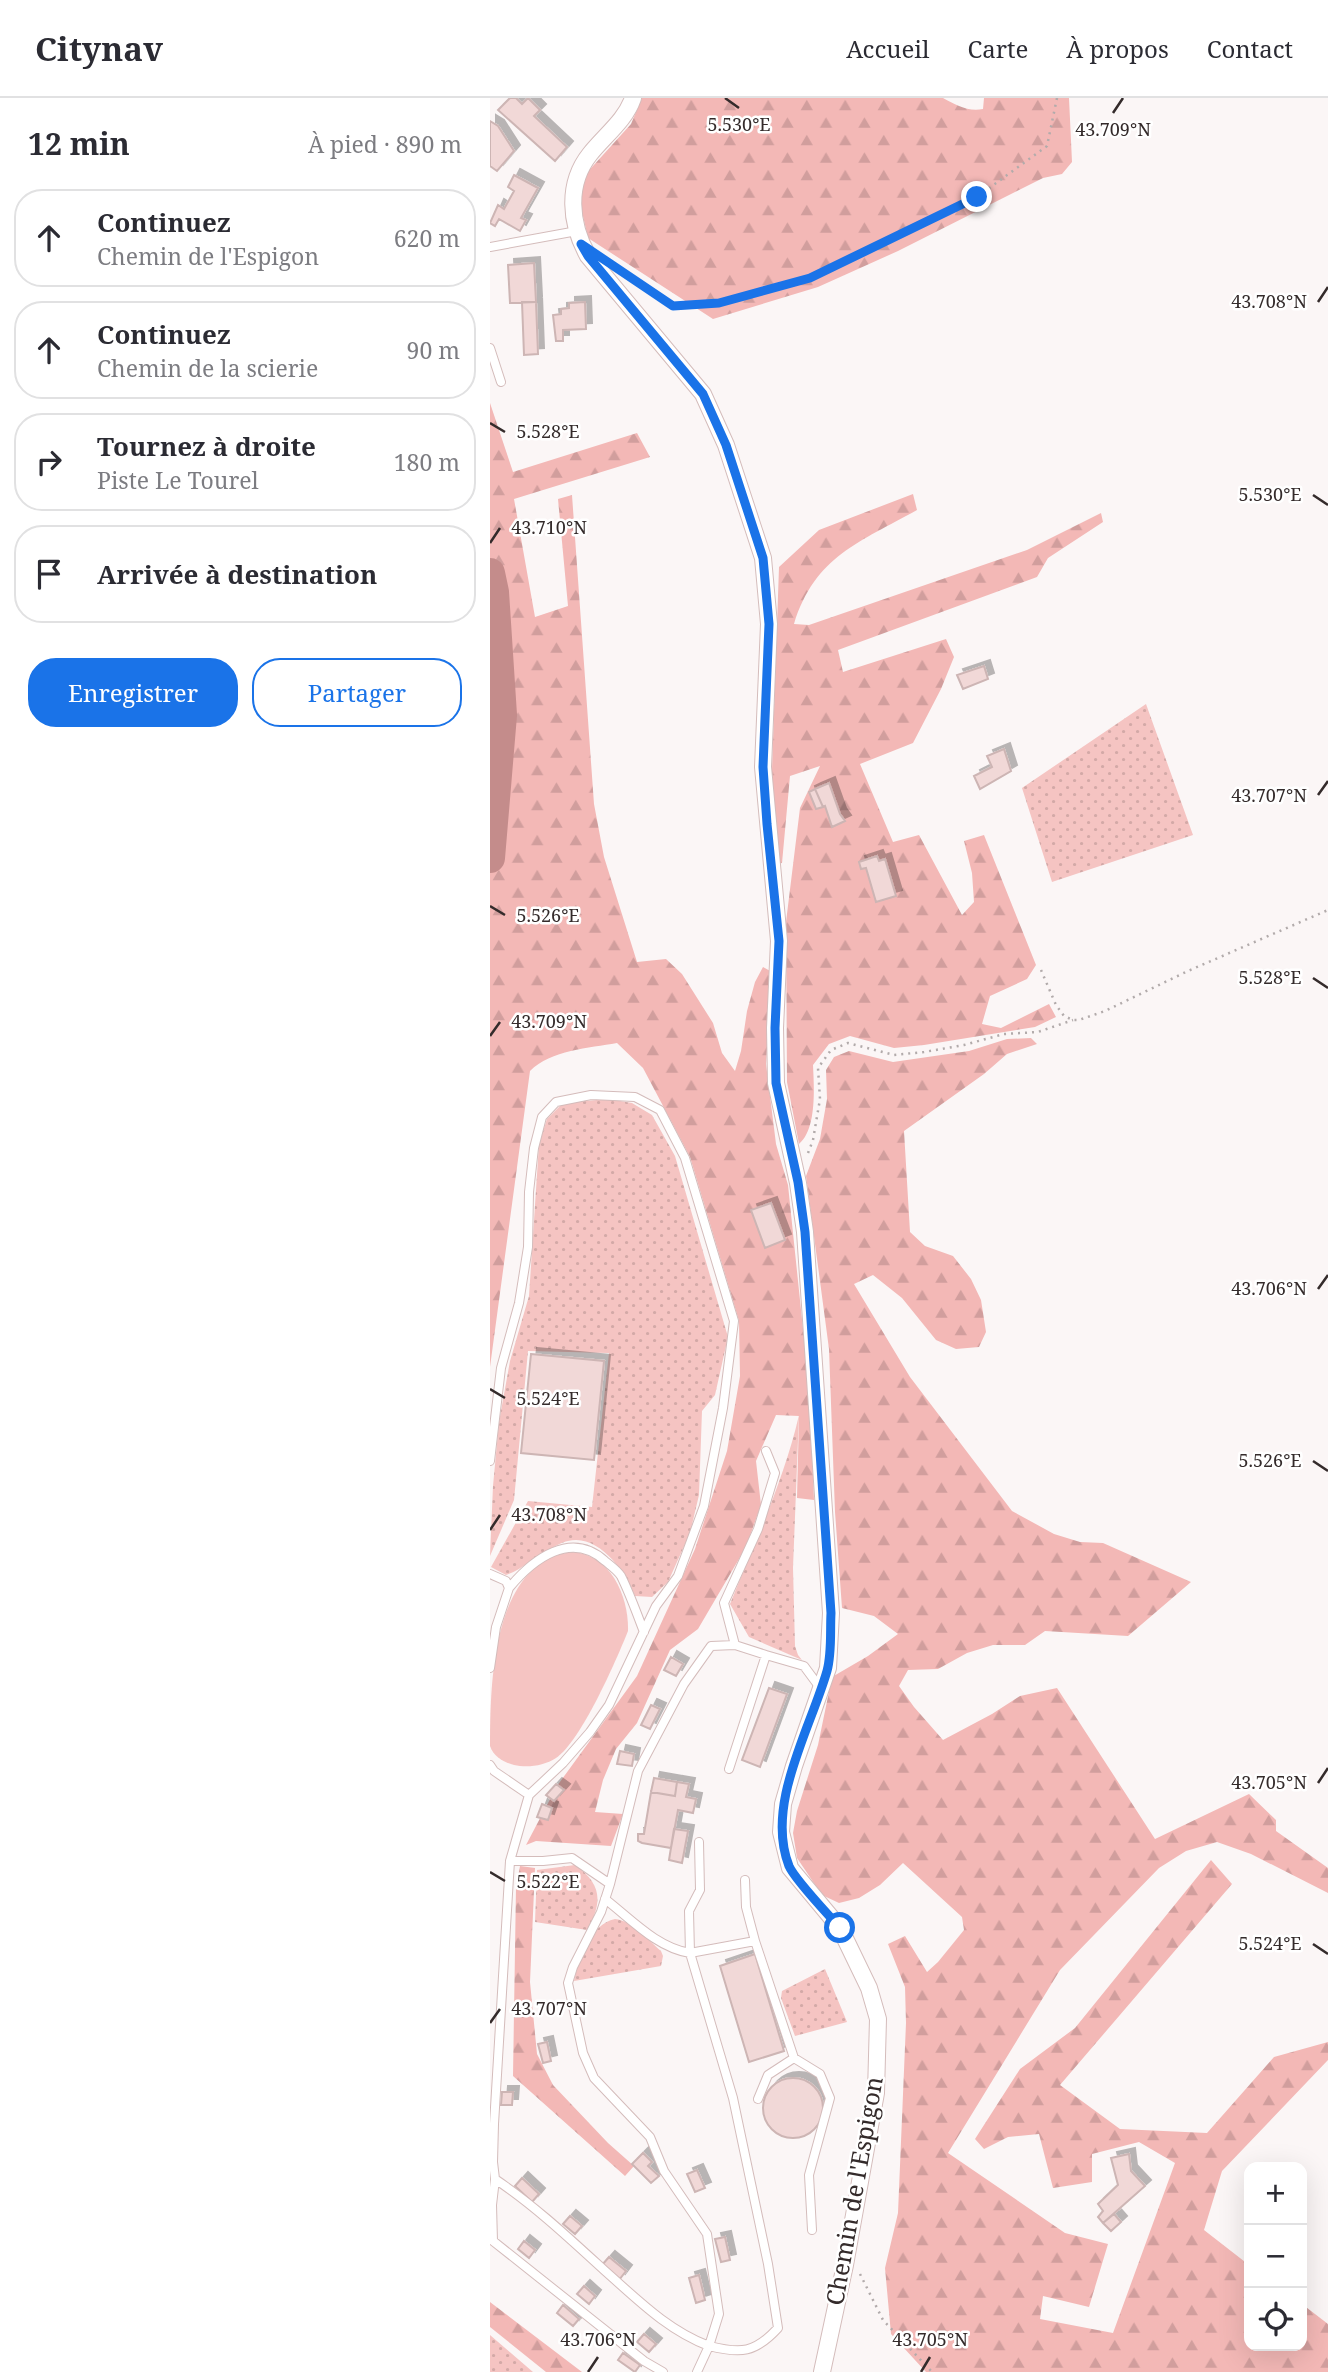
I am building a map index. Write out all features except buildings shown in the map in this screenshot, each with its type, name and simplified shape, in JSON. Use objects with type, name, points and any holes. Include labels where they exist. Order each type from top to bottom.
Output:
[{"type":"street","name":"Chemin de l'Espigon","points":[[633,98],[622,119],[590,154],[575,179],[572,204],[578,231],[588,256],[703,394],[715,419],[763,558],[769,624],[763,767],[779,941],[775,1028],[776,1083],[798,1182],[805,1232],[831,1613],[828,1668],[783,1804],[781,1832],[790,1868],[840,1928],[869,1988],[878,2019],[876,2093],[845,2266],[822,2372]]},
{"type":"lane","points":[[490,247],[578,231]]},
{"type":"lane","points":[[490,348],[501,382]]},
{"type":"lane","points":[[490,1461],[501,1368],[519,1303],[528,1247],[534,1148],[542,1117],[556,1102],[591,1095],[635,1097],[660,1110],[685,1158],[734,1321],[723,1408],[704,1506],[678,1576],[656,1606],[609,1705],[590,1732],[529,1795],[510,1861],[501,2020],[493,2094],[495,2179],[492,2205],[493,2241],[644,2361],[663,2372]]},
{"type":"lane","points":[[735,1645],[724,1603],[758,1529],[775,1473],[766,1451]]},
{"type":"lane","points":[[490,1668],[496,1628],[509,1588],[536,1560],[560,1549],[579,1547],[599,1556],[620,1574],[644,1632]]},
{"type":"lane","points":[[490,1574],[506,1581],[509,1588]]},
{"type":"lane","points":[[698,2372],[719,2314],[707,2234],[664,2171],[650,2137],[594,2078],[583,2053],[568,1983],[610,1884],[638,1771],[684,1684],[711,1646],[735,1645],[804,1666],[821,1689]]},
{"type":"lane","points":[[729,1769],[766,1655]]},
{"type":"lane","points":[[490,1765],[494,1771],[529,1795]]},
{"type":"lane","points":[[495,2179],[541,2213],[652,2314],[685,2337],[735,2353],[763,2345],[778,2328],[768,2264],[733,2098],[690,1953],[689,1912],[701,1891],[699,1842]]},
{"type":"lane","points":[[510,1861],[572,1858],[610,1884]]},
{"type":"lane","points":[[745,1880],[746,1907],[755,1941],[794,2058],[820,2074],[830,2098],[809,2175],[812,2230]]},
{"type":"lane","points":[[605,1899],[675,1951],[690,1953],[755,1941]]},
{"type":"lane","points":[[490,2019],[501,2020]]},
{"type":"lane","points":[[758,2099],[768,2076],[794,2058]]},
{"type":"path","points":[[616,267],[673,306],[719,303],[810,278],[977,197],[1046,146],[1057,98]]},
{"type":"path","points":[[798,1182],[813,1140],[820,1099],[818,1068],[831,1050],[848,1043],[894,1055],[964,1045],[1004,1034],[1038,1032],[1105,1011],[1188,971],[1328,910]]},
{"type":"path","points":[[1041,970],[1056,1005],[1064,1016],[1073,1020]]},
{"type":"path","points":[[860,2273],[883,2320],[932,2372]]},
{"type":"shaded area","points":[[1146,704],[1193,835],[1052,882],[1022,788]]},
{"type":"shaded area","points":[[608,1099],[632,1103],[652,1115],[675,1156],[728,1337],[715,1395],[702,1411],[699,1495],[690,1533],[668,1582],[652,1597],[635,1596],[625,1576],[609,1556],[590,1543],[579,1540],[561,1543],[506,1575],[491,1567],[528,1501],[592,1507],[609,1353],[528,1351],[514,1500],[490,1556],[499,1422],[510,1361],[529,1296],[539,1144],[547,1119],[563,1103]]},
{"type":"shaded area","points":[[799,1415],[793,1568],[795,1646],[802,1660],[749,1637],[730,1604],[777,1487]]},
{"type":"shaded area","points":[[572,1552],[597,1560],[615,1580],[625,1605],[628,1631],[597,1699],[566,1749],[556,1758],[541,1765],[514,1765],[499,1758],[490,1746],[492,1691],[501,1629],[511,1601],[525,1577],[546,1560]]},
{"type":"shaded area","points":[[575,1865],[591,1879],[597,1894],[596,1911],[587,1930],[535,1922],[537,1870]]},
{"type":"shaded area","points":[[615,1919],[634,1927],[661,1951],[661,1966],[574,1981],[592,1935],[606,1922]]},
{"type":"shaded area","points":[[825,1969],[847,2022],[795,2036],[781,1998],[782,1991]]},
{"type":"shaded area","points":[[490,2335],[533,2372],[490,2372]]},
{"type":"green space","points":[[642,98],[943,98],[962,107],[978,110],[983,109],[984,98],[1069,98],[1072,162],[1062,174],[1043,178],[898,251],[818,287],[713,319],[588,238],[580,203],[583,177],[631,124]]},
{"type":"green space","points":[[490,403],[513,472],[637,433],[650,457],[514,499],[535,617],[568,606],[558,499],[572,495],[594,804],[604,857],[637,962],[666,959],[682,974],[713,1023],[722,1053],[735,1071],[755,982],[763,967],[772,972],[766,1064],[776,1144],[788,1185],[810,1396],[814,1500],[797,1498],[799,1416],[776,1415],[756,1461],[761,1505],[746,1547],[698,1629],[670,1650],[637,1723],[616,1749],[603,1780],[595,1812],[623,1814],[611,1846],[536,1841],[526,1845],[557,1786],[637,1676],[695,1549],[727,1451],[740,1376],[739,1321],[690,1157],[643,1068],[617,1043],[583,1049],[549,1058],[530,1071],[490,1367]]},
{"type":"green space","points":[[913,494],[917,510],[859,542],[827,566],[803,601],[794,624],[809,625],[1027,550],[1101,513],[1103,522],[1048,558],[1037,577],[838,650],[843,672],[946,639],[954,657],[913,743],[860,764],[893,842],[919,835],[962,915],[974,902],[972,873],[964,841],[984,835],[1036,965],[1027,979],[990,996],[982,1024],[1001,1028],[1049,1004],[1056,1017],[1035,1027],[924,1045],[894,1048],[850,1036],[829,1044],[813,1065],[812,1118],[805,1137],[799,1144],[787,1082],[786,922],[800,808],[820,766],[790,776],[782,863],[776,864],[772,770],[779,567],[819,530]]},
{"type":"green space","points":[[1031,1038],[1037,1044],[1007,1054],[984,1074],[904,1131],[910,1232],[925,1246],[953,1256],[971,1279],[981,1300],[986,1332],[979,1347],[956,1349],[936,1340],[902,1298],[873,1275],[854,1284],[910,1377],[1012,1511],[1054,1534],[1080,1542],[1103,1543],[1191,1582],[1128,1636],[1045,1631],[1025,1645],[993,1645],[967,1653],[938,1669],[908,1670],[899,1686],[943,1740],[1020,1696],[1057,1688],[1155,1839],[1249,1794],[1276,1820],[1276,1831],[1328,1868],[1328,1893],[1251,1854],[1217,1842],[1186,1851],[1159,1868],[1060,1970],[948,2153],[1065,2233],[1108,2244],[1089,2307],[1043,2296],[1040,2319],[1113,2333],[1175,2163],[1139,2142],[1092,2154],[1092,2182],[1053,2188],[1039,2134],[1008,2137],[984,2149],[975,2139],[1020,2069],[1075,2028],[1211,1860],[1232,1884],[1060,2085],[1120,2129],[1207,2133],[1274,2057],[1328,2042],[1328,2060],[1222,2171],[1204,2230],[1244,2261],[1244,2351],[1307,2351],[1307,2308],[1328,2324],[1328,2372],[926,2372],[891,2334],[885,2268],[898,2213],[906,2023],[905,1987],[888,1944],[905,1936],[927,1972],[964,1930],[962,1917],[903,1863],[880,1885],[859,1898],[839,1903],[822,1895],[797,1858],[793,1833],[797,1811],[818,1745],[832,1677],[898,1634],[874,1616],[842,1608],[835,1512],[829,1349],[806,1176],[820,1139],[827,1099],[826,1070],[834,1057],[849,1051],[893,1062],[969,1051],[1007,1039]]},
{"type":"green space","points":[[520,1866],[535,1868],[530,1982],[537,2054],[553,2085],[608,2143],[634,2166],[625,2176],[513,2076],[516,1887]]},
{"type":"green space","points":[[490,2302],[582,2372],[546,2372],[490,2327]]},
{"type":"waterway","points":[[490,573],[494,592],[502,715],[490,858]]},
{"type":"route","points":[[840,1928],[790,1868],[781,1832],[783,1804],[828,1668],[831,1613],[805,1232],[798,1182],[776,1083],[775,1028],[779,941],[763,767],[769,624],[763,558],[726,445],[703,394],[588,256],[581,244],[673,306],[719,303],[810,278],[977,197]]}]
